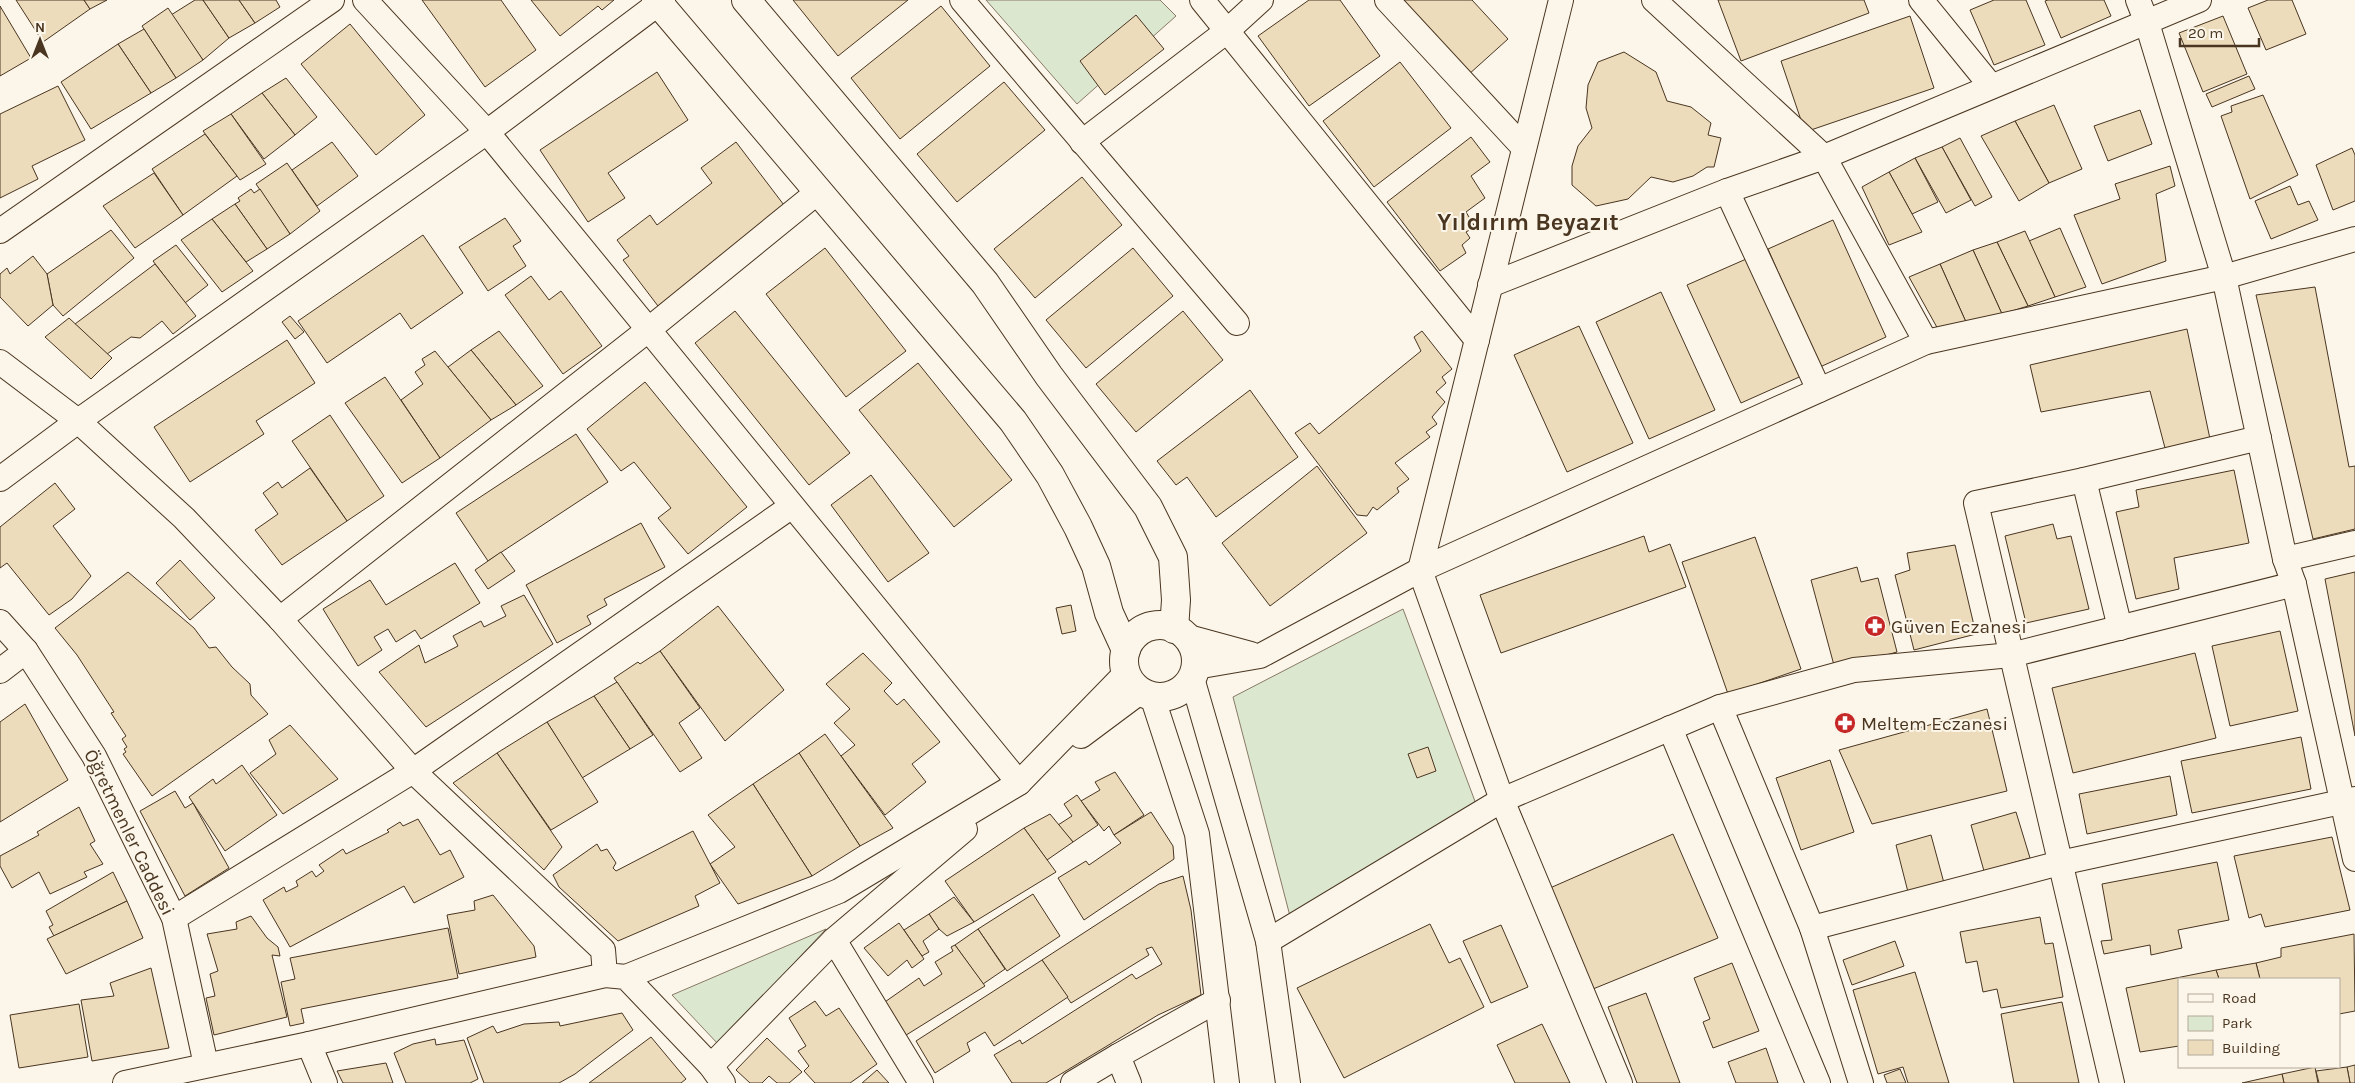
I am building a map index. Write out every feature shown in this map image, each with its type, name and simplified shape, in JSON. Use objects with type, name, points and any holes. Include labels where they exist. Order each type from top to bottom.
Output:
[{"type":"street","points":[[0,231],[332,0]]},
{"type":"street","points":[[365,0],[487,132],[1019,783]]},
{"type":"street","points":[[746,0],[985,283],[1049,376],[1148,507],[1173,557],[1180,632],[1192,644],[1196,655],[1194,672],[1268,942],[1288,1083]]},
{"type":"street","points":[[962,0],[1237,323]]},
{"type":"street","points":[[1202,0],[1477,340]]},
{"type":"street","points":[[1082,142],[1227,31],[1261,0]]},
{"type":"street","points":[[1387,0],[1524,148]]},
{"type":"street","points":[[1560,0],[1420,570],[1502,800],[1620,1083]]},
{"type":"street","points":[[1654,0],[1824,157],[1926,342]]},
{"type":"street","points":[[1920,0],[1991,86]]},
{"type":"street","points":[[2138,0],[2147,23],[2224,277],[2285,559],[2294,584],[2349,800],[2355,859]]},
{"type":"street","points":[[1490,285],[1727,192],[1824,157],[2199,0]]},
{"type":"street","points":[[0,479],[78,421],[487,132],[659,1],[927,322],[1013,421],[1050,475],[1096,566],[1109,612],[1197,834],[1227,1083]]},
{"type":"street","points":[[280,619],[648,330],[818,191]]},
{"type":"street","points":[[1727,192],[1819,390]]},
{"type":"street","points":[[1260,656],[1163,626],[1151,627],[1140,632],[1132,640],[1136,678],[1163,697],[1175,694],[1185,688],[1194,672],[1260,656],[1420,570],[1926,342],[2224,277],[2355,239]]},
{"type":"street","points":[[0,352],[28,382]]},
{"type":"street","points":[[0,362],[78,421],[184,518],[280,619],[413,771],[603,950],[616,976],[717,1074],[834,940],[1019,783],[1136,678]]},
{"type":"street","points":[[2112,1083],[2010,655],[1976,503],[2084,480],[2259,438]]},
{"type":"street","points":[[2084,480],[2120,628]]},
{"type":"street","points":[[174,918],[413,771],[792,506]]},
{"type":"street","points":[[2285,559],[2355,543]]},
{"type":"street","points":[[1268,942],[1502,800],[1720,707],[1854,670],[2010,655],[2294,584]]},
{"type":"street","name":"Öğretmenler Caddesi","points":[[0,622],[26,651],[94,756],[174,918],[206,1065]]},
{"type":"street","points":[[0,671],[26,651]]},
{"type":"street","points":[[1720,707],[1812,928],[1861,1083]]},
{"type":"street","points":[[1670,728],[1818,1083]]},
{"type":"street","points":[[125,1083],[616,976],[839,891],[1019,783]]},
{"type":"street","points":[[1812,928],[2060,863],[2349,800]]},
{"type":"street","points":[[834,940],[921,1083]]},
{"type":"street","points":[[1073,1083],[1218,1000]]},
{"type":"street","points":[[309,1044],[325,1083]]},
{"type":"street","points":[[1118,1056],[1129,1083]]},
{"type":"green space","points":[[986,0],[1160,0],[1176,16],[1077,104]]},
{"type":"green space","points":[[1403,609],[1476,804],[1291,920],[1233,697]]},
{"type":"green space","points":[[826,929],[718,1044],[672,995]]},
{"type":"building","points":[[16,0],[84,0],[90,9],[43,42]]},
{"type":"building","points":[[84,0],[107,0],[90,9]]},
{"type":"building","points":[[195,0],[203,0],[229,38],[203,60],[171,15]]},
{"type":"building","points":[[203,0],[239,0],[255,23],[229,38]]},
{"type":"building","points":[[239,0],[276,0],[280,7],[255,23]]},
{"type":"building","points":[[422,0],[501,0],[536,50],[485,87]]},
{"type":"building","points":[[531,0],[614,0],[602,10],[598,6],[560,36]]},
{"type":"building","points":[[793,0],[908,0],[838,56]]},
{"type":"building","points":[[1309,0],[1340,0],[1380,56],[1309,106],[1258,36]]},
{"type":"building","points":[[1393,0],[1472,0],[1508,39],[1468,75]]},
{"type":"building","points":[[1718,0],[1864,0],[1869,13],[1741,61]]},
{"type":"building","points":[[1994,0],[2026,0],[2045,45],[1994,65],[1970,10]]},
{"type":"building","points":[[2104,0],[2111,16],[2061,38],[2045,1]]},
{"type":"building","points":[[2268,0],[2292,0],[2306,34],[2266,50],[2248,8]]},
{"type":"building","points":[[0,6],[31,58],[0,76]]},
{"type":"building","points":[[941,6],[990,66],[900,139],[851,78]]},
{"type":"building","points":[[168,8],[203,60],[176,78],[142,26]]},
{"type":"building","points":[[1136,15],[1164,49],[1105,95],[1080,61]]},
{"type":"building","points":[[1910,16],[1934,88],[1805,132],[1781,61]]},
{"type":"building","points":[[2223,16],[2247,74],[2203,92],[2179,33]]},
{"type":"building","points":[[350,24],[425,115],[376,155],[301,64]]},
{"type":"building","points":[[144,29],[176,78],[151,93],[118,44]]},
{"type":"building","points":[[118,44],[151,93],[91,129],[61,82]]},
{"type":"building","points":[[1624,52],[1656,72],[1667,101],[1691,107],[1711,123],[1708,135],[1721,138],[1714,167],[1707,167],[1693,176],[1673,182],[1651,177],[1628,199],[1596,206],[1572,185],[1572,166],[1578,146],[1592,128],[1586,108],[1588,85],[1598,62]]},
{"type":"building","points":[[1400,62],[1451,128],[1374,187],[1323,121]]},
{"type":"building","points":[[657,72],[688,120],[608,173],[625,198],[588,222],[540,150]]},
{"type":"building","points":[[2249,76],[2255,89],[2212,107],[2206,94]]},
{"type":"building","points":[[286,78],[317,117],[295,135],[262,93]]},
{"type":"building","points":[[1004,82],[1045,130],[957,202],[917,154]]},
{"type":"building","points":[[58,86],[85,140],[32,166],[38,179],[0,198],[0,114]]},
{"type":"building","points":[[262,93],[295,135],[264,159],[231,114]]},
{"type":"building","points":[[2263,95],[2298,175],[2250,199],[2221,116],[2232,112],[2231,106]]},
{"type":"building","points":[[2054,105],[2082,169],[2049,183],[2015,121]]},
{"type":"building","points":[[2140,110],[2152,144],[2108,161],[2094,126]]},
{"type":"building","points":[[231,114],[266,164],[240,180],[203,131]]},
{"type":"building","points":[[2015,121],[2049,183],[2019,201],[1981,136]]},
{"type":"building","points":[[205,134],[237,176],[183,215],[152,169]]},
{"type":"building","points":[[1471,137],[1490,162],[1471,176],[1485,198],[1466,212],[1475,227],[1466,232],[1470,238],[1462,245],[1466,253],[1440,271],[1387,202]]},
{"type":"building","points":[[1960,138],[1992,197],[1975,206],[1942,147]]},
{"type":"building","points":[[332,142],[358,176],[317,206],[292,170]]},
{"type":"building","points":[[736,142],[787,209],[658,306],[623,260],[629,256],[617,240],[650,215],[657,225],[712,183],[701,168]]},
{"type":"building","points":[[1942,147],[1971,200],[1946,213],[1915,158]]},
{"type":"building","points":[[2352,148],[2355,155],[2355,201],[2333,210],[2316,165]]},
{"type":"building","points":[[1915,158],[1938,202],[1912,214],[1889,172]]},
{"type":"building","points":[[287,163],[320,211],[290,234],[256,184]]},
{"type":"building","points":[[2170,166],[2175,186],[2156,194],[2166,261],[2102,284],[2074,215],[2120,199],[2115,184]]},
{"type":"building","points":[[1889,172],[1922,232],[1889,245],[1862,187]]},
{"type":"building","points":[[154,173],[183,215],[135,248],[103,206]]},
{"type":"building","points":[[1082,177],[1122,225],[1035,298],[994,249]]},
{"type":"building","points":[[2290,186],[2298,205],[2309,201],[2318,220],[2271,239],[2255,201]]},
{"type":"building","points":[[251,189],[254,193],[260,189],[290,234],[267,249],[235,204],[240,201],[238,198]]},
{"type":"building","points":[[235,204],[267,249],[246,262],[212,219]]},
{"type":"building","points":[[505,218],[521,241],[513,246],[526,266],[488,291],[459,247]]},
{"type":"building","points":[[212,219],[253,271],[222,292],[181,240]]},
{"type":"building","points":[[1833,220],[1886,337],[1820,367],[1768,249]]},
{"type":"building","points":[[2060,228],[2086,287],[2055,297],[2029,241]]},
{"type":"building","points":[[111,230],[134,258],[63,316],[53,305],[47,274]]},
{"type":"building","points":[[2025,231],[2055,297],[2028,306],[1997,242]]},
{"type":"building","points":[[423,235],[463,293],[411,329],[400,313],[327,363],[298,321]]},
{"type":"building","points":[[1997,242],[2028,306],[2002,314],[1973,250]]},
{"type":"building","points":[[176,245],[208,285],[185,303],[153,261]]},
{"type":"building","points":[[825,248],[906,351],[846,397],[766,294]]},
{"type":"building","points":[[1133,248],[1173,296],[1086,368],[1046,320]]},
{"type":"building","points":[[1973,250],[2002,314],[1966,322],[1940,264]]},
{"type":"building","points":[[33,256],[47,274],[53,305],[28,326],[0,297],[0,274],[7,268],[10,274]]},
{"type":"building","points":[[1753,256],[1806,374],[1741,403],[1687,285]]},
{"type":"building","points":[[155,264],[196,316],[173,334],[162,321],[140,338],[131,337],[107,354],[75,324]]},
{"type":"building","points":[[1940,264],[1966,322],[1939,331],[1909,277]]},
{"type":"building","points":[[531,276],[549,300],[561,291],[602,346],[563,374],[505,295]]},
{"type":"building","points":[[2315,287],[2349,467],[2355,466],[2355,529],[2313,539],[2256,295]]},
{"type":"building","points":[[1661,292],[1715,410],[1649,439],[1596,322]]},
{"type":"building","points":[[735,311],[850,453],[809,485],[695,343]]},
{"type":"building","points":[[1183,311],[1223,360],[1136,432],[1096,384]]},
{"type":"building","points":[[290,316],[304,332],[295,339],[282,322]]},
{"type":"building","points":[[69,318],[112,358],[91,379],[45,337]]},
{"type":"building","points":[[1579,326],[1633,443],[1567,472],[1514,355]]},
{"type":"building","points":[[2187,329],[2210,439],[2165,448],[2150,391],[2041,412],[2030,365]]},
{"type":"building","points":[[499,331],[543,386],[516,405],[471,350]]},
{"type":"building","points":[[1422,331],[1452,369],[1442,377],[1446,383],[1436,392],[1445,402],[1432,417],[1437,424],[1426,432],[1430,437],[1395,463],[1409,479],[1397,488],[1399,492],[1377,510],[1373,507],[1367,516],[1357,515],[1295,433],[1310,423],[1319,434],[1421,351],[1414,337]]},
{"type":"building","points":[[287,340],[315,383],[256,421],[264,434],[190,482],[154,427]]},
{"type":"building","points":[[471,350],[516,405],[491,420],[448,367]]},
{"type":"building","points":[[435,351],[491,420],[440,458],[401,400],[423,384],[415,372],[425,365],[422,359]]},
{"type":"building","points":[[918,363],[1012,480],[954,527],[859,410]]},
{"type":"building","points":[[385,377],[440,458],[402,483],[345,403]]},
{"type":"building","points":[[645,382],[747,507],[688,554],[658,518],[671,508],[634,462],[621,471],[587,429]]},
{"type":"building","points":[[1250,390],[1298,457],[1216,517],[1187,477],[1176,485],[1157,461]]},
{"type":"building","points":[[330,415],[384,496],[347,521],[292,441]]},
{"type":"building","points":[[576,434],[608,482],[488,561],[456,513]]},
{"type":"building","points":[[1317,466],[1367,533],[1270,606],[1222,543]]},
{"type":"building","points":[[310,468],[347,521],[282,565],[255,530],[278,514],[263,493],[278,482],[282,488]]},
{"type":"building","points":[[2234,470],[2249,543],[2174,558],[2179,589],[2136,599],[2116,512],[2139,507],[2136,490]]},
{"type":"building","points":[[871,475],[929,553],[888,582],[831,505]]},
{"type":"building","points":[[55,483],[75,509],[53,526],[91,576],[72,599],[49,615],[7,563],[0,568],[0,527]]},
{"type":"building","points":[[641,523],[665,567],[604,599],[607,605],[587,616],[591,624],[557,643],[526,585]]},
{"type":"building","points":[[2053,524],[2057,539],[2071,536],[2089,609],[2026,623],[2005,536]]},
{"type":"building","points":[[1644,536],[1649,552],[1670,544],[1686,587],[1501,653],[1480,595]]},
{"type":"building","points":[[1755,537],[1801,669],[1728,694],[1682,562]]},
{"type":"building","points":[[1955,545],[1976,634],[1914,650],[1895,575],[1910,570],[1907,553]]},
{"type":"building","points":[[501,552],[515,571],[488,589],[475,570]]},
{"type":"building","points":[[180,560],[215,598],[190,620],[156,583]]},
{"type":"building","points":[[455,563],[480,603],[421,639],[415,630],[396,642],[388,629],[374,637],[382,650],[358,666],[323,609],[370,580],[386,605]]},
{"type":"building","points":[[1857,567],[1861,582],[1878,578],[1897,652],[1835,669],[1811,580]]},
{"type":"building","points":[[128,572],[194,628],[209,648],[216,647],[232,667],[250,684],[251,695],[268,714],[152,796],[123,754],[126,752],[124,749],[127,747],[122,739],[126,736],[111,713],[114,712],[77,655],[55,628]]},
{"type":"building","points":[[2355,572],[2355,736],[2325,579]]},
{"type":"building","points":[[524,595],[553,644],[426,727],[379,672],[419,645],[425,663],[458,646],[453,636],[481,621],[484,627],[506,616],[501,606]]},
{"type":"building","points":[[1071,605],[1076,631],[1062,634],[1056,608]]},
{"type":"building","points":[[718,606],[784,690],[725,741],[660,651]]},
{"type":"building","points":[[2280,631],[2298,711],[2230,726],[2212,646]]},
{"type":"building","points":[[660,651],[700,708],[679,723],[702,758],[680,772],[614,678],[638,662],[640,664]]},
{"type":"building","points":[[863,653],[892,683],[884,691],[897,705],[904,699],[940,742],[912,764],[926,782],[885,815],[841,756],[855,745],[834,723],[850,709],[826,684]]},
{"type":"building","points":[[2195,653],[2216,738],[2073,773],[2052,688]]},
{"type":"building","points":[[617,682],[653,735],[630,749],[594,696]]},
{"type":"building","points":[[594,696],[630,749],[582,778],[547,722]]},
{"type":"building","points":[[25,704],[68,780],[0,822],[0,722]]},
{"type":"building","points":[[1987,709],[2007,791],[1872,824],[1839,750]]},
{"type":"building","points":[[547,722],[598,802],[551,830],[497,753]]},
{"type":"building","points":[[290,725],[338,779],[283,814],[250,773],[276,754],[269,740]]},
{"type":"building","points":[[825,734],[893,828],[860,846],[799,753]]},
{"type":"building","points":[[2301,737],[2311,789],[2192,813],[2181,761]]},
{"type":"building","points":[[1428,747],[1436,771],[1417,778],[1408,754]]},
{"type":"building","points":[[497,753],[562,847],[544,870],[453,783]]},
{"type":"building","points":[[799,753],[860,846],[812,876],[753,784]]},
{"type":"building","points":[[1830,760],[1854,832],[1801,850],[1776,778]]},
{"type":"building","points":[[242,765],[277,815],[225,851],[189,797],[213,779],[216,784]]},
{"type":"building","points":[[1115,772],[1144,815],[1114,835],[1109,826],[1104,831],[1081,801],[1100,790],[1095,782]]},
{"type":"building","points":[[2170,776],[2177,815],[2087,834],[2079,794]]},
{"type":"building","points":[[753,784],[812,876],[738,904],[710,864],[735,847],[708,815]]},
{"type":"building","points":[[175,791],[185,808],[193,803],[229,868],[185,896],[140,811]]},
{"type":"building","points":[[1077,795],[1098,825],[1073,842],[1058,825],[1072,816],[1064,804]]},
{"type":"building","points":[[79,807],[95,841],[90,844],[103,864],[84,872],[87,877],[50,894],[39,872],[12,888],[0,866],[0,856],[39,835],[37,832]]},
{"type":"building","points":[[1151,812],[1173,846],[1174,859],[1084,920],[1058,878],[1086,861],[1089,865],[1121,843],[1114,835]]},
{"type":"building","points":[[2016,812],[2030,858],[1984,871],[1971,825]]},
{"type":"building","points":[[1050,814],[1073,842],[1047,860],[1024,828]]},
{"type":"building","points":[[418,819],[440,855],[450,850],[464,877],[414,903],[404,886],[290,947],[263,900],[284,887],[286,892],[298,886],[296,881],[312,871],[316,877],[324,871],[319,865],[343,849],[346,854],[389,832],[387,830],[400,822],[403,826]]},
{"type":"building","points":[[1024,828],[1056,872],[974,922],[945,881]]},
{"type":"building","points":[[693,831],[720,883],[695,896],[699,906],[618,941],[559,887],[553,875],[597,844],[601,851],[607,849],[616,863],[613,868],[616,871]]},
{"type":"building","points":[[1673,834],[1718,938],[1593,989],[1550,888]]},
{"type":"building","points":[[1931,835],[1944,883],[1908,892],[1896,845]]},
{"type":"building","points":[[2332,837],[2350,910],[2265,927],[2261,914],[2249,918],[2234,856]]},
{"type":"building","points":[[2217,862],[2229,920],[2178,930],[2182,948],[2151,955],[2150,945],[2104,954],[2101,941],[2112,940],[2102,884]]},
{"type":"building","points":[[113,872],[127,901],[54,936],[49,927],[53,925],[46,911]]},
{"type":"building","points":[[1183,876],[1191,910],[1201,995],[1158,1015],[1046,1083],[1012,1083],[994,1055],[1020,1040],[1022,1044],[1132,974],[1136,979],[1162,964],[1152,947],[1146,949],[1149,955],[1071,1003],[1042,960],[1159,884]]},
{"type":"building","points":[[1033,894],[1060,936],[1007,971],[978,929]]},
{"type":"building","points":[[493,895],[534,946],[536,957],[459,974],[447,915],[475,910],[474,901]]},
{"type":"building","points":[[954,897],[974,922],[947,936],[939,929],[929,914]]},
{"type":"building","points":[[127,901],[143,938],[66,974],[47,939]]},
{"type":"building","points":[[929,914],[939,929],[923,941],[929,952],[922,956],[904,930]]},
{"type":"building","points":[[251,916],[267,938],[278,947],[280,956],[272,955],[287,1017],[214,1035],[206,998],[215,996],[210,974],[218,971],[207,934],[237,929],[236,922]]},
{"type":"building","points":[[2040,917],[2045,944],[2053,943],[2063,997],[2001,1008],[1997,989],[1983,992],[1977,961],[1966,963],[1960,932]]},
{"type":"building","points":[[899,923],[924,959],[912,968],[907,960],[888,976],[864,948]]},
{"type":"building","points":[[1430,924],[1449,963],[1460,958],[1484,1007],[1344,1078],[1297,988]]},
{"type":"building","points":[[1501,925],[1528,987],[1491,1003],[1463,941]]},
{"type":"building","points":[[448,928],[458,978],[301,1009],[304,1023],[290,1026],[281,982],[295,979],[290,958]]},
{"type":"building","points":[[978,929],[1005,969],[983,984],[955,945]]},
{"type":"building","points":[[2354,934],[2355,1011],[2340,1014],[2340,978],[2260,978],[2256,963],[2281,957],[2281,948]]},
{"type":"building","points":[[1895,941],[1904,966],[1852,985],[1843,960]]},
{"type":"building","points":[[955,945],[985,986],[903,1037],[882,1004],[919,978],[924,986],[942,974],[935,962],[953,951],[951,947]]},
{"type":"building","points":[[1042,960],[1068,997],[994,1046],[985,1032],[967,1043],[970,1051],[935,1073],[916,1041]]},
{"type":"building","points":[[1732,963],[1759,1031],[1713,1048],[1703,1022],[1710,1019],[1694,978]]},
{"type":"building","points":[[2256,963],[2260,978],[2219,978],[2216,970]]},
{"type":"building","points":[[151,968],[169,1048],[92,1061],[81,1000],[114,996],[110,983]]},
{"type":"building","points":[[2216,970],[2219,978],[2178,978],[2178,1046],[2140,1052],[2126,988]]},
{"type":"building","points":[[1915,972],[1949,1083],[1908,1083],[1903,1067],[1878,1074],[1853,990]]},
{"type":"building","points":[[1646,993],[1680,1083],[1637,1083],[1608,1007]]},
{"type":"building","points":[[815,1001],[826,1016],[839,1008],[877,1064],[850,1083],[815,1083],[804,1071],[809,1066],[798,1051],[806,1046],[789,1018]]},
{"type":"building","points":[[2062,1002],[2079,1083],[2014,1083],[2001,1014]]},
{"type":"building","points":[[79,1004],[88,1057],[19,1068],[10,1015]]},
{"type":"building","points":[[622,1013],[633,1030],[575,1074],[559,1083],[484,1083],[467,1038],[493,1026],[497,1033],[524,1024],[559,1022],[560,1026]]},
{"type":"building","points":[[1542,1024],[1570,1083],[1515,1083],[1497,1045]]},
{"type":"building","points":[[651,1037],[686,1079],[681,1083],[589,1083]]},
{"type":"building","points":[[767,1038],[802,1072],[789,1083],[777,1083],[769,1076],[762,1083],[750,1083],[736,1070]]},
{"type":"building","points":[[435,1039],[436,1045],[464,1040],[478,1079],[470,1083],[406,1083],[394,1053],[413,1044]]},
{"type":"building","points":[[1766,1048],[1778,1083],[1736,1083],[1728,1062]]},
{"type":"building","points":[[386,1063],[393,1083],[343,1083],[337,1071]]},
{"type":"building","points":[[2355,1065],[2355,1083],[2350,1083],[2347,1067]]},
{"type":"building","points":[[2347,1067],[2350,1083],[2319,1083],[2316,1071]]},
{"type":"building","points":[[2315,1068],[2318,1083],[2284,1083],[2282,1074]]},
{"type":"building","points":[[1900,1069],[1906,1083],[1887,1083],[1884,1075]]},
{"type":"building","points":[[877,1070],[889,1083],[862,1083]]},
{"type":"building","points":[[2282,1074],[2284,1083],[2242,1083]]},
{"type":"place","name":"Güven Eczanesi","points":[[1875,626]]},
{"type":"place","name":"Meltem Eczanesi","points":[[1845,723]]},
{"type":"district","name":"Yıldırım Beyazıt","points":[[1528,222]]}]
